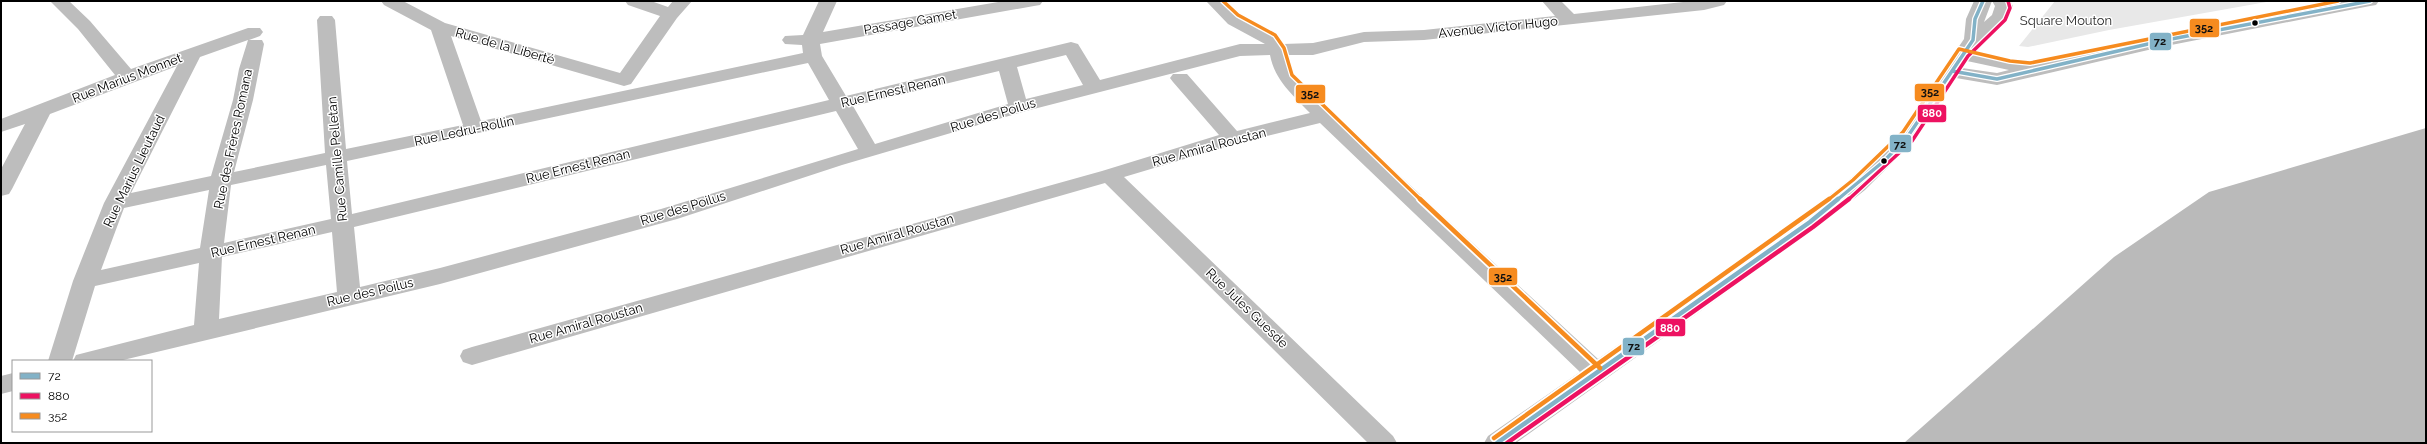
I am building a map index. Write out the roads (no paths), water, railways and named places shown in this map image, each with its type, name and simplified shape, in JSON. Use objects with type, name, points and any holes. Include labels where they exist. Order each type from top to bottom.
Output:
[{"type":"street","points":[[59,1],[84,25],[127,77]]},
{"type":"street","name":"Rue de la Liberté","points":[[390,1],[439,27],[629,87]]},
{"type":"street","points":[[629,87],[677,7],[634,1]]},
{"type":"street","points":[[811,48],[828,1]]},
{"type":"street","name":"Passage Gamet","points":[[811,48],[1034,1]]},
{"type":"street","points":[[1215,1],[1234,20],[1271,39],[1278,50],[1281,65],[1287,78],[1324,116],[1596,372]]},
{"type":"street","points":[[1551,1],[1569,19]]},
{"type":"street","name":"Avenue Victor Hugo","points":[[1278,50],[1313,49],[1364,37],[1424,35],[1704,5],[1718,1]]},
{"type":"street","points":[[1962,55],[1983,1]]},
{"type":"street","points":[[1497,443],[1810,222],[1857,185],[1908,136],[1962,55],[2000,17],[2004,6],[2001,1]]},
{"type":"street","points":[[1962,55],[1978,78],[1997,78],[2030,69],[2161,40],[2370,1]]},
{"type":"street","name":"Rue Camille Pelletan","points":[[326,20],[336,158],[349,297]]},
{"type":"street","points":[[439,27],[474,128]]},
{"type":"street","name":"Rue Marius Monnet","points":[[1,126],[193,53],[255,38]]},
{"type":"street","name":"Rue des Frères Romana","points":[[206,330],[211,253],[221,180],[243,100],[255,38]]},
{"type":"street","points":[[791,40],[811,48],[870,152]]},
{"type":"street","name":"Rue Ledru-Rollin","points":[[115,203],[474,128],[629,87],[811,48]]},
{"type":"street","name":"Rue Ernest Renan","points":[[84,281],[343,223],[1071,48],[1094,87]]},
{"type":"street","name":"Rue des Poilus","points":[[89,360],[206,330],[440,276],[669,214],[835,161],[870,152],[1019,107],[1094,87],[1240,50],[1278,50]]},
{"type":"street","name":"Rue Marius Lieutaud","points":[[60,360],[84,281],[115,203],[193,53]]},
{"type":"street","points":[[1006,63],[1019,107]]},
{"type":"street","points":[[1180,78],[1232,138]]},
{"type":"street","points":[[1,189],[42,110]]},
{"type":"street","name":"Rue Amiral Roustan","points":[[472,356],[1109,175],[1232,138],[1324,116]]},
{"type":"street","name":"Rue Jules Guesde","points":[[1109,175],[1384,443]]},
{"type":"street","points":[[1,385],[12,382]]},
{"type":"park label","name":"Square Mouton","points":[[2066,20]]}]
